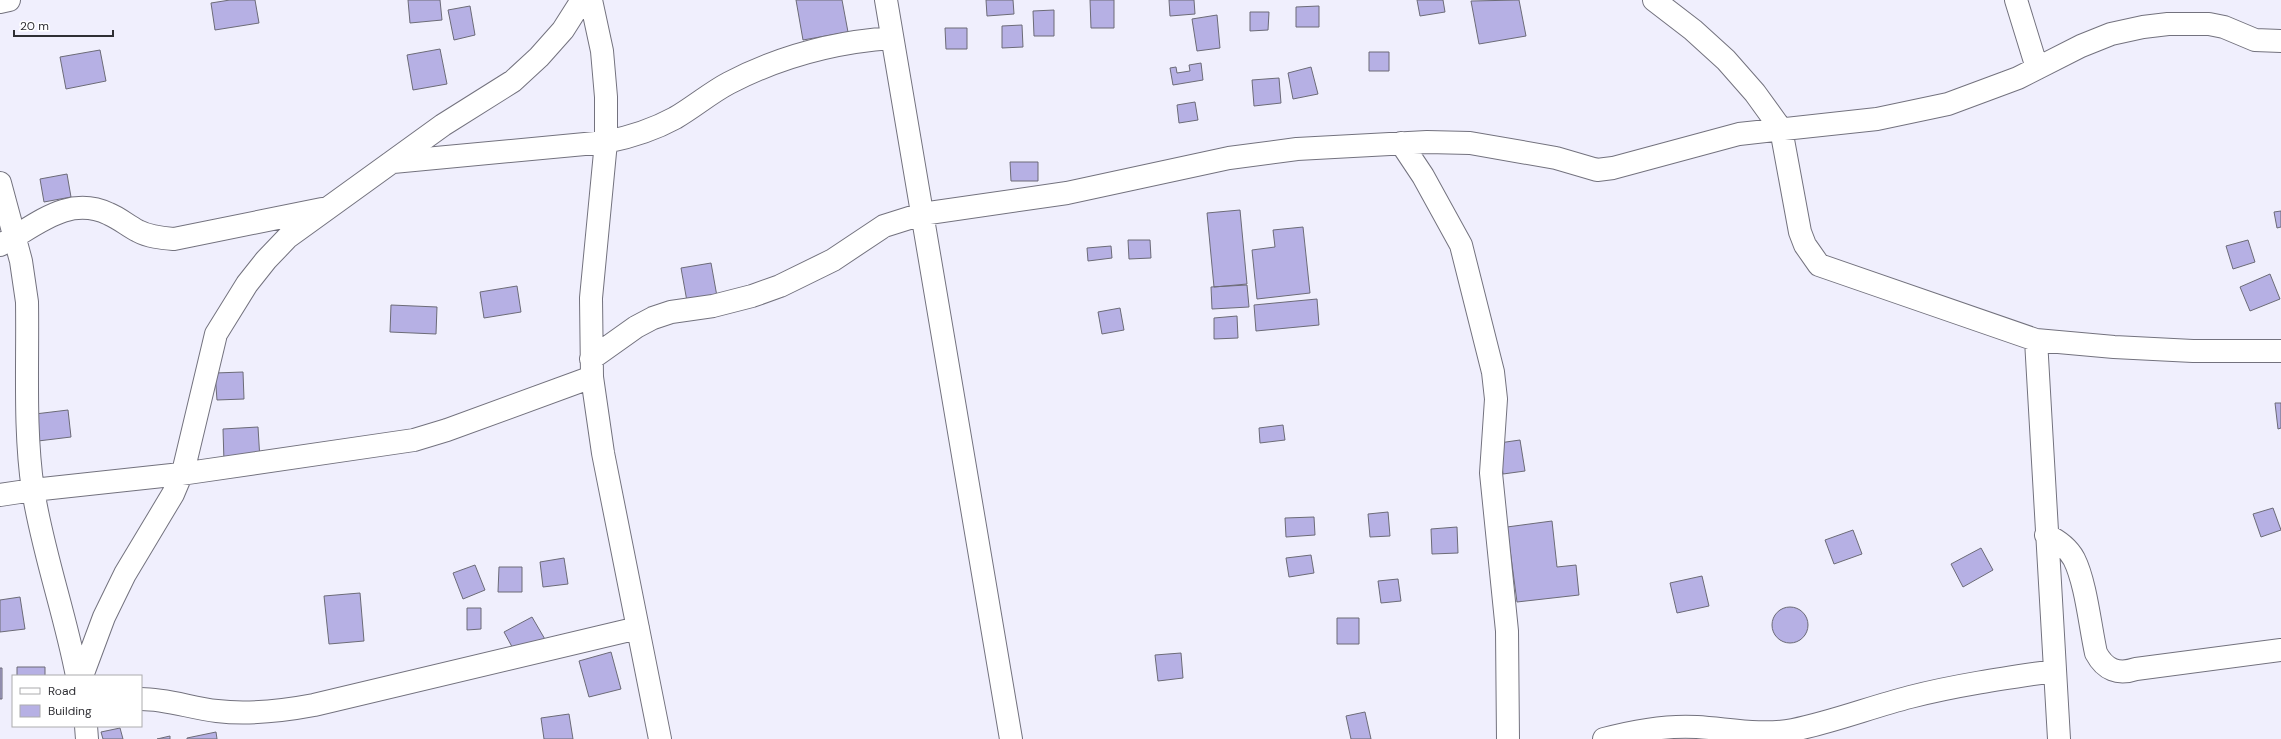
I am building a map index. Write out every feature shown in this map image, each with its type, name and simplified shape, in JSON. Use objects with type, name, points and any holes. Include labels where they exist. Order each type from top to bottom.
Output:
[{"type":"street","points":[[0,2],[9,0]]},
{"type":"street","points":[[82,675],[104,617],[125,574],[173,494],[190,452],[205,376],[216,334],[230,308],[266,260],[288,237],[443,125],[513,81],[539,57],[562,30],[582,0]]},
{"type":"street","points":[[591,0],[602,51],[606,97],[606,142],[591,298],[591,368],[602,446],[660,739]]},
{"type":"street","points":[[886,0],[1011,739]]},
{"type":"street","points":[[1654,0],[1693,30],[1726,60],[1755,93],[1782,129],[1800,232],[1805,245],[1818,265],[2036,340],[2185,350],[2281,351]]},
{"type":"street","points":[[2016,0],[2037,68]]},
{"type":"street","points":[[0,495],[181,474],[414,440],[447,430],[591,368],[636,327],[653,318],[671,312],[712,306],[752,296],[780,286],[833,260],[884,226],[922,214],[1067,193],[1229,158],[1297,150],[1427,142],[1470,143],[1507,148],[1556,158],[1597,170],[1629,165],[1666,152],[1724,137],[1877,119],[1913,113],[1984,92],[2081,46],[2111,34],[2156,26],[2209,24],[2224,27],[2255,40],[2271,42],[2281,41]]},
{"type":"street","points":[[392,162],[606,142],[631,137],[654,129],[676,117],[728,83],[788,57],[857,40],[892,38]]},
{"type":"street","points":[[1401,144],[1423,176],[1462,244],[1493,372],[1496,399],[1491,473],[1507,631],[1508,739]]},
{"type":"street","points":[[0,182],[7,241],[21,261],[27,302],[29,451],[33,490],[39,524],[71,646],[77,675]]},
{"type":"street","points":[[7,241],[34,223],[67,209],[80,207],[94,208],[110,214],[139,232],[157,238],[174,240],[331,207]]},
{"type":"street","points":[[2036,340],[2046,535],[2059,739]]},
{"type":"street","points":[[2046,535],[2063,546],[2073,558],[2079,572],[2096,653],[2101,663],[2110,670],[2128,672],[2136,669],[2281,650]]},
{"type":"street","points":[[142,699],[155,699],[218,711],[282,711],[314,705],[638,628]]},
{"type":"street","points":[[1604,739],[1634,731],[1668,726],[1696,727],[1749,733],[1793,730],[1912,696],[1982,682],[2054,671]]},
{"type":"street","points":[[86,727],[87,739]]},
{"type":"building","points":[[230,0],[255,0],[259,23],[215,30],[211,3]]},
{"type":"building","points":[[408,0],[440,0],[442,20],[410,23]]},
{"type":"building","points":[[796,0],[842,0],[848,32],[803,40]]},
{"type":"building","points":[[986,0],[1013,0],[1014,14],[987,16]]},
{"type":"building","points":[[1090,0],[1114,0],[1114,28],[1091,28]]},
{"type":"building","points":[[1169,0],[1194,0],[1195,14],[1170,16]]},
{"type":"building","points":[[1417,0],[1443,0],[1445,12],[1420,16]]},
{"type":"building","points":[[1519,0],[1526,36],[1479,44],[1471,1]]},
{"type":"building","points":[[470,6],[475,35],[454,40],[448,10]]},
{"type":"building","points":[[1319,6],[1319,27],[1296,27],[1296,7]]},
{"type":"building","points":[[1054,10],[1054,36],[1034,36],[1033,11]]},
{"type":"building","points":[[1250,12],[1269,12],[1268,30],[1250,31]]},
{"type":"building","points":[[1217,15],[1220,48],[1197,51],[1192,19]]},
{"type":"building","points":[[1022,25],[1023,47],[1002,48],[1002,26]]},
{"type":"building","points":[[945,28],[967,28],[967,49],[946,49]]},
{"type":"building","points":[[440,49],[447,84],[413,90],[407,55]]},
{"type":"building","points":[[100,50],[106,81],[66,89],[60,57]]},
{"type":"building","points":[[1369,52],[1389,52],[1389,71],[1369,71]]},
{"type":"building","points":[[1201,63],[1203,80],[1173,85],[1170,68],[1176,67],[1177,73],[1190,71],[1189,65]]},
{"type":"building","points":[[1311,67],[1318,94],[1293,99],[1288,73]]},
{"type":"building","points":[[1279,78],[1281,103],[1254,106],[1252,80]]},
{"type":"building","points":[[1195,102],[1198,120],[1179,123],[1177,105]]},
{"type":"building","points":[[1010,162],[1038,162],[1038,181],[1011,181]]},
{"type":"building","points":[[67,174],[71,197],[44,202],[40,179]]},
{"type":"building","points":[[1240,210],[1247,284],[1214,287],[1207,213]]},
{"type":"building","points":[[2281,211],[2281,227],[2277,228],[2274,212]]},
{"type":"building","points":[[1303,227],[1310,293],[1257,299],[1252,250],[1275,247],[1273,230]]},
{"type":"building","points":[[1128,240],[1150,240],[1151,258],[1129,259]]},
{"type":"building","points":[[2248,240],[2255,262],[2233,269],[2226,246]]},
{"type":"building","points":[[1111,246],[1112,258],[1088,261],[1087,248]]},
{"type":"building","points":[[711,263],[718,302],[688,307],[681,268]]},
{"type":"building","points":[[2270,274],[2280,299],[2250,311],[2240,287]]},
{"type":"building","points":[[1247,285],[1249,307],[1212,309],[1211,287]]},
{"type":"building","points":[[517,286],[521,312],[484,318],[480,292]]},
{"type":"building","points":[[1317,299],[1319,325],[1256,331],[1254,305]]},
{"type":"building","points":[[391,305],[437,307],[436,334],[390,332]]},
{"type":"building","points":[[1120,308],[1124,330],[1102,334],[1098,312]]},
{"type":"building","points":[[1237,316],[1238,338],[1214,339],[1214,318]]},
{"type":"building","points":[[243,372],[244,399],[217,400],[215,373]]},
{"type":"building","points":[[2275,403],[2281,403],[2281,428],[2278,429]]},
{"type":"building","points":[[68,410],[71,437],[38,441],[35,414]]},
{"type":"building","points":[[1283,425],[1285,440],[1260,443],[1259,428]]},
{"type":"building","points":[[258,427],[260,460],[224,462],[223,429]]},
{"type":"building","points":[[1520,440],[1525,471],[1503,474],[1499,443]]},
{"type":"building","points":[[2273,508],[2281,530],[2261,537],[2253,514]]},
{"type":"building","points":[[1388,512],[1390,536],[1370,537],[1368,514]]},
{"type":"building","points":[[1314,517],[1315,535],[1286,537],[1285,518]]},
{"type":"building","points":[[1552,521],[1557,567],[1576,565],[1579,595],[1517,602],[1507,527]]},
{"type":"building","points":[[1457,527],[1458,553],[1432,554],[1431,529]]},
{"type":"building","points":[[1853,530],[1862,554],[1834,564],[1825,540]]},
{"type":"building","points":[[1981,548],[1993,570],[1963,587],[1951,564]]},
{"type":"building","points":[[1311,555],[1314,573],[1289,577],[1286,558]]},
{"type":"building","points":[[564,558],[568,584],[543,587],[540,562]]},
{"type":"building","points":[[475,565],[485,590],[463,599],[453,573]]},
{"type":"building","points":[[499,567],[522,567],[522,592],[498,592]]},
{"type":"building","points":[[1702,576],[1709,606],[1677,613],[1670,583]]},
{"type":"building","points":[[1398,579],[1401,601],[1381,603],[1378,581]]},
{"type":"building","points":[[360,593],[364,641],[329,644],[324,596]]},
{"type":"building","points":[[20,597],[25,629],[0,632],[0,600]]},
{"type":"building","points":[[1794,607],[1803,612],[1807,618],[1807,632],[1803,638],[1794,643],[1786,643],[1777,638],[1773,632],[1772,621],[1777,612],[1783,608]]},
{"type":"building","points":[[467,608],[481,608],[481,629],[467,630]]},
{"type":"building","points":[[532,617],[546,641],[517,656],[504,632]]},
{"type":"building","points":[[1337,618],[1359,618],[1359,644],[1337,644]]},
{"type":"building","points":[[611,652],[621,689],[589,697],[579,661]]},
{"type":"building","points":[[1181,653],[1183,678],[1158,681],[1155,655]]},
{"type":"building","points":[[17,667],[45,667],[45,675],[17,675]]},
{"type":"building","points":[[0,668],[2,668],[2,699],[0,699]]},
{"type":"building","points":[[1365,712],[1371,739],[1351,739],[1346,716]]},
{"type":"building","points":[[569,714],[573,739],[544,739],[541,718]]},
{"type":"building","points":[[120,728],[123,739],[103,739],[101,732]]},
{"type":"building","points":[[216,732],[217,739],[187,739],[187,738]]},
{"type":"building","points":[[170,736],[170,739],[157,739]]}]
